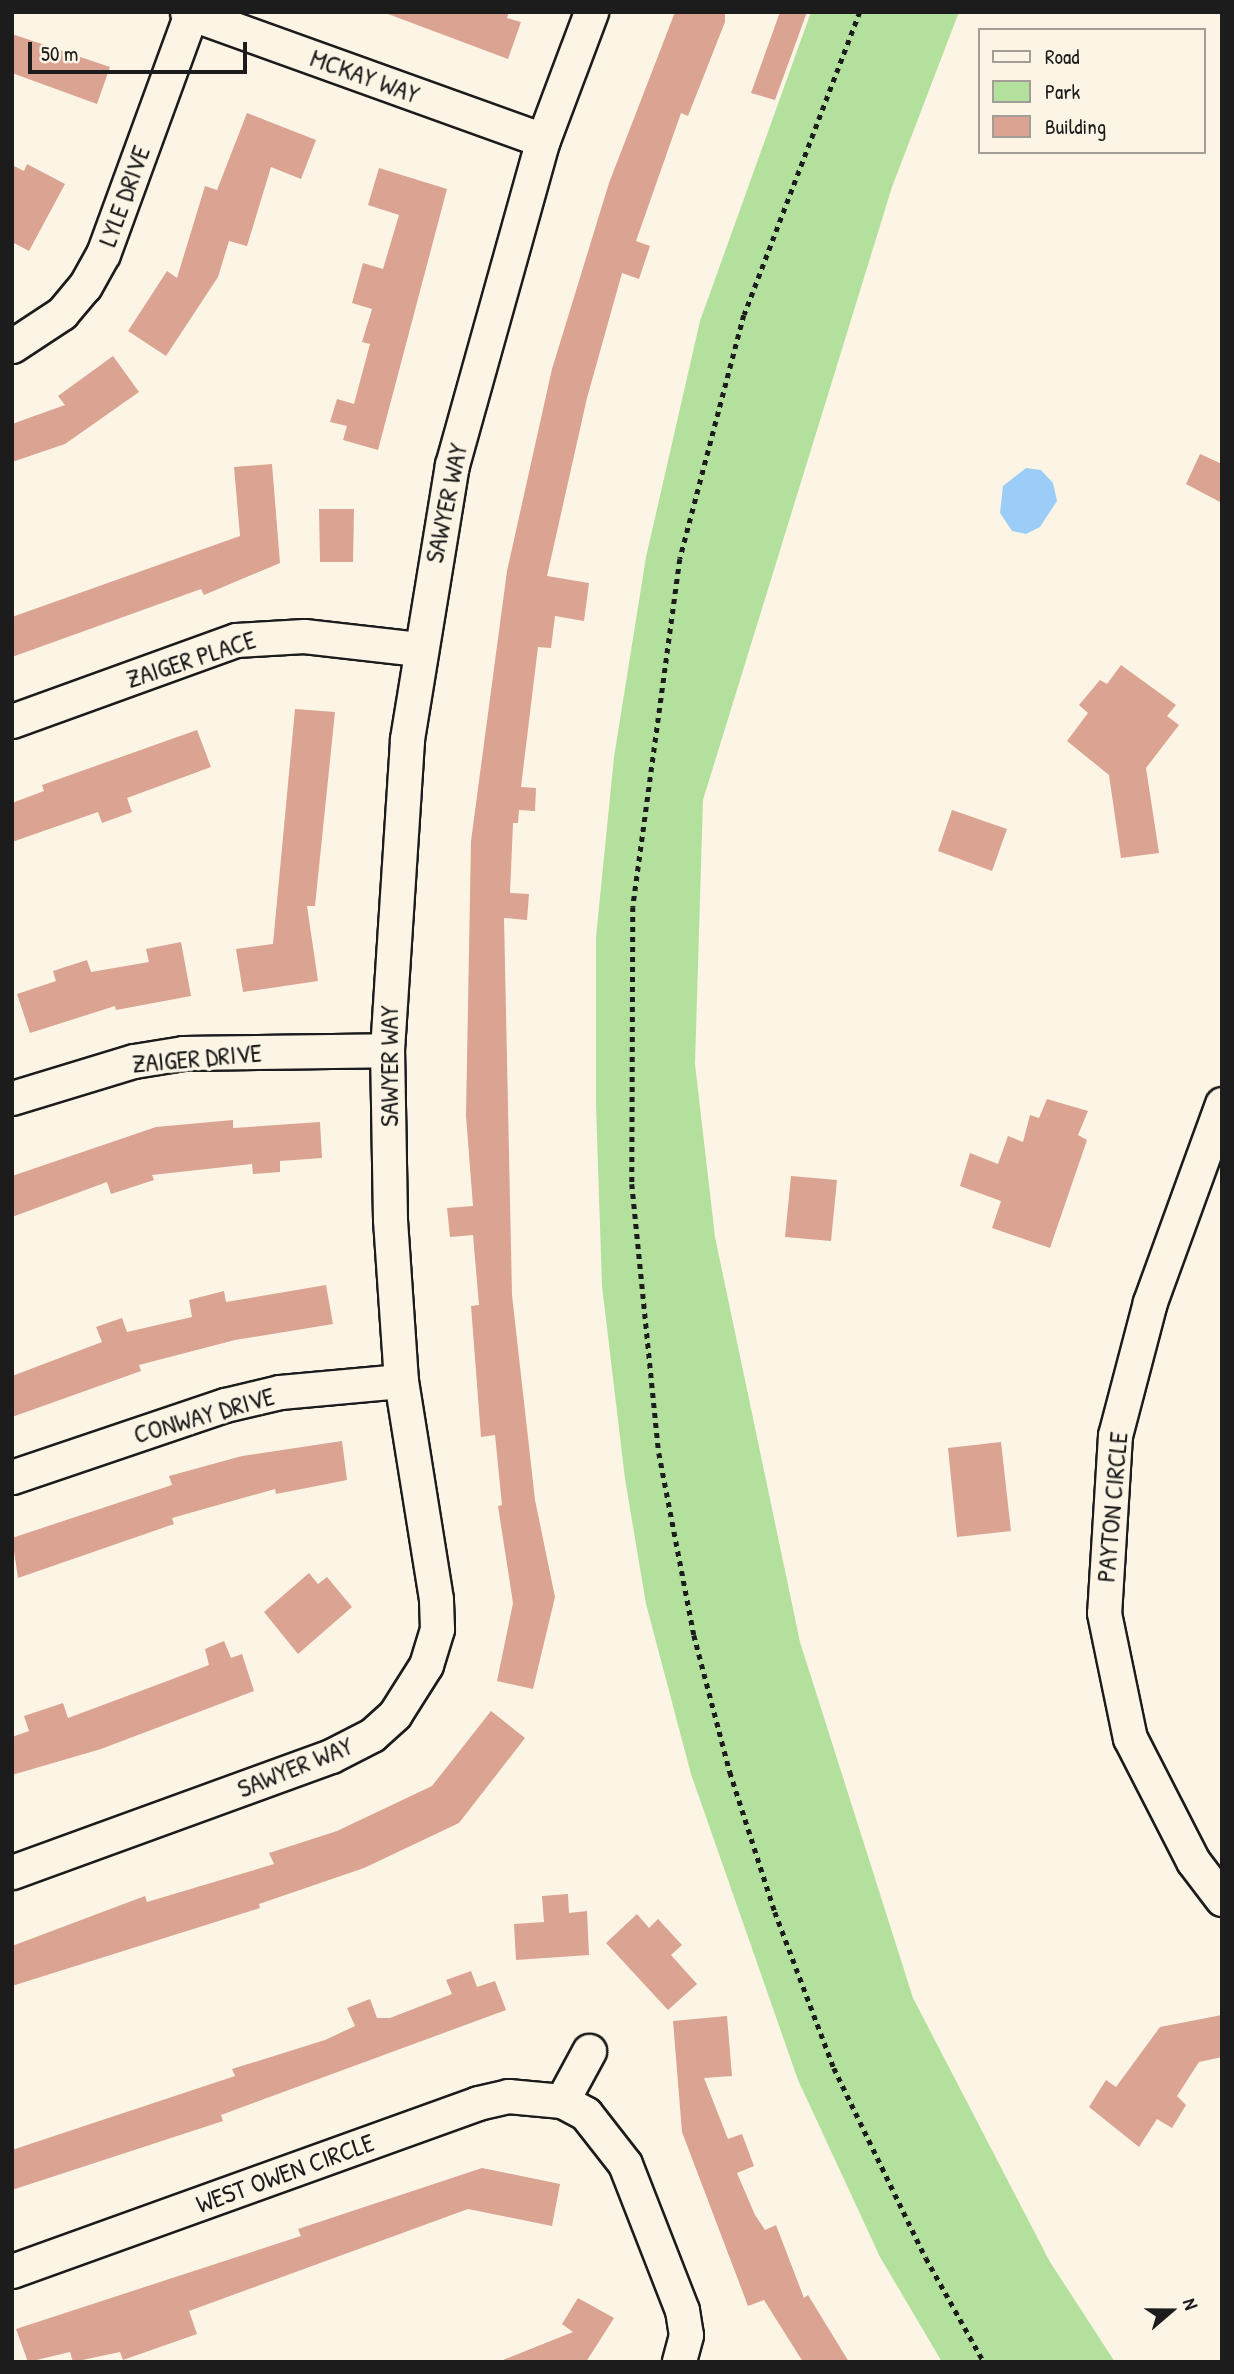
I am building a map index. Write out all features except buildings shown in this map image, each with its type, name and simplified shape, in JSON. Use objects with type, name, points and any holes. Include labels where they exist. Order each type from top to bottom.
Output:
[{"type":"street","name":"SAWYER WAY","points":[[12,1872],[331,1756],[372,1735],[395,1714],[426,1665],[437,1629],[401,1381],[390,1219],[387,1050],[397,856],[418,649],[452,465],[543,140],[591,12]]},
{"type":"street","name":"MCKAY WAY","points":[[189,13],[543,140]]},
{"type":"street","name":"LYLE DRIVE","points":[[12,346],[62,313],[97,265],[189,13]]},
{"type":"street","name":"ZAIGER PLACE","points":[[12,721],[236,640],[304,636],[418,649]]},
{"type":"street","name":"ZAIGER DRIVE","points":[[12,1098],[134,1061],[183,1053],[387,1050]]},
{"type":"street","name":"PAYTON CIRCLE","points":[[1222,1104],[1150,1302],[1115,1435],[1104,1613],[1130,1738],[1193,1861],[1222,1899]]},
{"type":"street","name":"CONWAY DRIVE","points":[[12,1477],[225,1405],[280,1392],[401,1381]]},
{"type":"street","points":[[562,2101],[589,2051]]},
{"type":"street","name":"WEST OWEN CIRCLE","points":[[12,2271],[478,2103],[508,2096],[562,2101],[586,2114],[608,2138],[652,2230],[682,2310],[686,2335],[679,2362]]},
{"type":"path","points":[[860,12],[744,315],[684,537],[655,716],[633,907],[632,1184],[659,1453],[694,1635],[730,1772],[775,1912],[834,2068],[901,2209],[984,2362]]},
{"type":"green space","points":[[811,12],[959,12],[892,187],[703,800],[695,1064],[715,1237],[800,1642],[913,1998],[1050,2262],[1115,2362],[942,2362],[880,2257],[798,2080],[691,1774],[646,1604],[625,1479],[602,1286],[596,1106],[596,937],[614,757],[646,557],[700,321]]},
{"type":"water","points":[[1026,468],[1041,470],[1053,483],[1057,501],[1040,527],[1026,534],[1012,531],[1000,513],[1003,486]]}]
